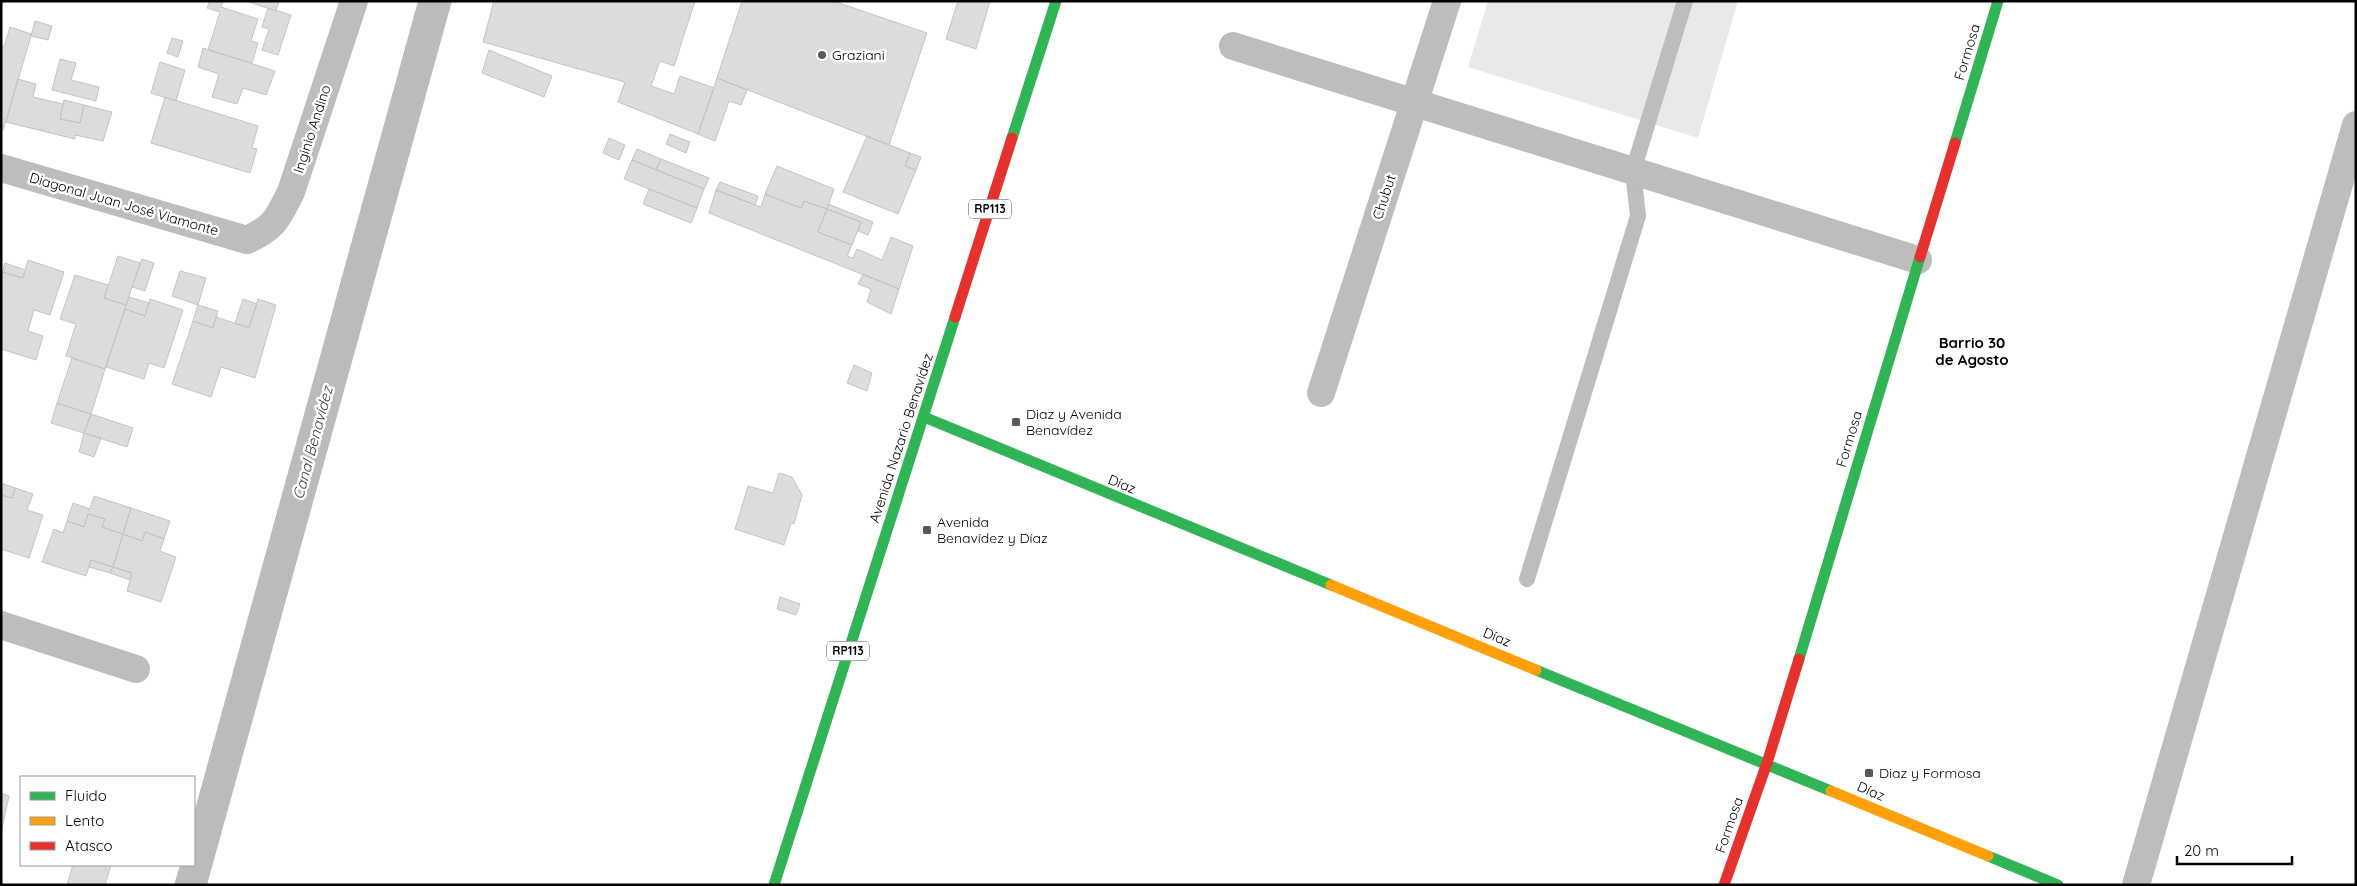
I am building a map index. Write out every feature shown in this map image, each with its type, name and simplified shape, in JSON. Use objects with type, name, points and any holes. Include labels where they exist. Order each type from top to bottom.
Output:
[{"type":"street","name":"Inginio Andino","points":[[247,240],[266,231],[277,219],[291,192],[354,1]]},
{"type":"street","name":"Avenida Nazario Benavídez","points":[[774,885],[1056,1]]},
{"type":"street","name":"Chubut","points":[[1321,393],[1447,1]]},
{"type":"street","name":"Formosa","points":[[1724,885],[1766,763],[1998,1]]},
{"type":"street","points":[[1233,46],[1918,260]]},
{"type":"street","points":[[2136,885],[2356,125]]},
{"type":"street","name":"Diagonal Juan José Viamonte","points":[[1,168],[247,240]]},
{"type":"street","name":"Díaz","points":[[924,417],[2058,885]]},
{"type":"street","points":[[1,625],[136,669]]},
{"type":"lane","points":[[1527,579],[1638,216],[1633,171],[1685,1]]},
{"type":"shaded area","points":[[1488,1],[1738,1],[1698,138],[1468,67]]},
{"type":"water","name":"Canal Benavídez","points":[[418,1],[452,1],[207,885],[174,885],[180,866],[195,866],[195,809]]},
{"type":"building","points":[[210,1],[223,1],[221,7],[258,19],[251,41],[258,43],[252,63],[208,50],[220,12],[207,8]]},
{"type":"building","points":[[246,1],[279,1],[276,11]]},
{"type":"building","points":[[494,1],[695,1],[674,66],[660,61],[651,86],[674,94],[680,76],[714,88],[698,134],[618,102],[625,82],[483,42]]},
{"type":"building","name":"Graziani","points":[[742,1],[833,1],[927,33],[889,145],[717,78]]},
{"type":"building","points":[[958,1],[990,1],[976,49],[946,39]]},
{"type":"building","points":[[268,8],[291,15],[278,55],[262,50],[269,29],[262,27]]},
{"type":"building","points":[[35,21],[52,26],[48,40],[31,36]]},
{"type":"building","points":[[10,27],[31,34],[31,36],[3,130],[1,130],[1,46],[4,47]]},
{"type":"building","points":[[172,38],[183,41],[178,57],[167,53]]},
{"type":"building","points":[[203,48],[275,71],[266,95],[243,88],[237,104],[212,97],[219,74],[198,67]]},
{"type":"building","points":[[489,50],[552,76],[544,97],[482,73]]},
{"type":"building","points":[[60,59],[76,63],[71,80],[99,87],[96,101],[52,90]]},
{"type":"building","points":[[160,62],[185,70],[176,101],[151,93]]},
{"type":"building","points":[[717,78],[747,90],[741,105],[729,101],[715,141],[698,134]]},
{"type":"building","points":[[18,79],[36,84],[33,97],[63,104],[60,119],[80,123],[84,105],[112,112],[103,141],[75,135],[75,139],[6,122]]},
{"type":"building","points":[[165,97],[258,126],[252,148],[257,149],[250,173],[151,143]]},
{"type":"building","points":[[64,100],[84,105],[80,123],[60,119]]},
{"type":"building","points":[[670,134],[690,142],[686,153],[666,144]]},
{"type":"building","points":[[867,136],[910,153],[905,166],[916,170],[898,214],[843,192]]},
{"type":"building","points":[[609,138],[625,145],[619,160],[603,153]]},
{"type":"building","points":[[637,149],[661,159],[656,170],[632,160]]},
{"type":"building","points":[[910,153],[921,157],[916,170],[905,166]]},
{"type":"building","points":[[661,159],[709,178],[704,189],[656,170]]},
{"type":"building","points":[[632,160],[704,189],[697,208],[624,179]]},
{"type":"building","points":[[777,166],[834,189],[827,209],[804,201],[801,208],[765,194]]},
{"type":"building","points":[[720,182],[758,196],[755,205],[716,190]]},
{"type":"building","points":[[649,189],[697,208],[691,223],[643,204]]},
{"type":"building","points":[[716,190],[761,207],[765,194],[801,208],[804,201],[827,209],[818,232],[852,245],[847,256],[853,258],[857,249],[882,260],[891,237],[913,246],[899,289],[709,213]]},
{"type":"building","points":[[828,204],[873,222],[868,235],[858,231],[861,222],[827,209]]},
{"type":"building","points":[[827,209],[861,222],[852,245],[818,232]]},
{"type":"building","points":[[118,256],[140,263],[126,305],[104,298]]},
{"type":"building","points":[[142,259],[154,263],[145,291],[132,287]]},
{"type":"building","points":[[28,260],[64,272],[50,315],[34,310],[28,331],[43,336],[36,360],[1,349],[1,274],[2,272],[23,278]]},
{"type":"building","points":[[5,263],[25,270],[23,278],[2,272]]},
{"type":"building","points":[[180,271],[206,278],[198,305],[172,296]]},
{"type":"building","points":[[863,274],[899,289],[891,314],[867,302],[871,289],[858,284]]},
{"type":"building","points":[[75,275],[108,285],[104,298],[126,305],[105,369],[66,356],[76,324],[60,319]]},
{"type":"building","points":[[129,297],[149,303],[145,316],[125,309]]},
{"type":"building","points":[[150,299],[183,310],[164,368],[149,363],[144,379],[106,367],[125,309],[145,316]]},
{"type":"building","points":[[243,299],[257,304],[249,328],[235,323]]},
{"type":"building","points":[[258,299],[276,305],[255,378],[221,367],[211,397],[172,384],[193,321],[213,328],[216,317],[249,328]]},
{"type":"building","points":[[198,305],[218,311],[213,328],[193,321]]},
{"type":"building","points":[[72,358],[105,369],[91,414],[57,403]]},
{"type":"building","points":[[854,365],[872,373],[867,391],[847,383]]},
{"type":"building","points":[[57,403],[91,414],[84,433],[51,423]]},
{"type":"building","points":[[91,414],[133,428],[127,447],[84,433]]},
{"type":"building","points":[[84,433],[101,438],[94,457],[79,452]]},
{"type":"building","points":[[779,473],[792,477],[802,495],[794,524],[791,523],[784,545],[735,529],[748,486],[773,493]]},
{"type":"building","points":[[1,483],[15,488],[12,498],[1,495]]},
{"type":"building","points":[[15,488],[33,494],[27,510],[43,515],[29,558],[1,549],[1,495],[12,498]]},
{"type":"building","points":[[94,496],[131,508],[123,534],[102,527],[105,519],[88,514],[84,527],[67,521],[73,503],[90,509]]},
{"type":"building","points":[[131,508],[170,521],[164,539],[145,532],[142,541],[123,534]]},
{"type":"building","points":[[88,514],[105,519],[102,527],[123,534],[113,567],[91,560],[86,576],[42,562],[54,529],[63,533],[67,521],[84,527]]},
{"type":"building","points":[[145,532],[164,539],[160,551],[176,557],[161,602],[127,591],[132,573],[113,567],[123,534],[142,541]]},
{"type":"building","points":[[91,560],[113,567],[110,573],[89,567]]},
{"type":"building","points":[[113,567],[132,573],[130,580],[110,573]]},
{"type":"building","points":[[780,597],[800,604],[796,615],[777,609]]},
{"type":"building","points":[[1,793],[9,796],[2,828],[1,828]]},
{"type":"building","points":[[73,866],[111,866],[105,885],[67,885]]},
{"type":"traffic: fast","points":[[1012,138],[1056,1]]},
{"type":"traffic: fast","points":[[1955,143],[1998,1]]},
{"type":"traffic: fast","points":[[1799,659],[1920,257]]},
{"type":"traffic: fast","points":[[774,885],[955,317]]},
{"type":"traffic: fast","points":[[924,417],[1331,585]]},
{"type":"traffic: fast","points":[[1536,670],[1831,791]]},
{"type":"traffic: fast","points":[[1988,856],[2058,885]]},
{"type":"traffic: slow","points":[[1331,585],[1536,670]]},
{"type":"traffic: slow","points":[[1831,791],[1988,856]]},
{"type":"traffic: jam","points":[[955,317],[1012,138]]},
{"type":"traffic: jam","points":[[1920,257],[1955,143]]},
{"type":"traffic: jam","points":[[1724,885],[1767,763],[1799,659]]},
{"type":"place","name":"Graziani","points":[[822,55]]},
{"type":"place","name":"Diaz y Avenida Benavídez","points":[[1016,422]]},
{"type":"place","name":"Avenida Benavídez y Díaz","points":[[927,530]]},
{"type":"place","name":"Diaz y Formosa","points":[[1869,773]]},
{"type":"district","name":"Barrio 30 de Agosto","points":[[1972,352]]}]
